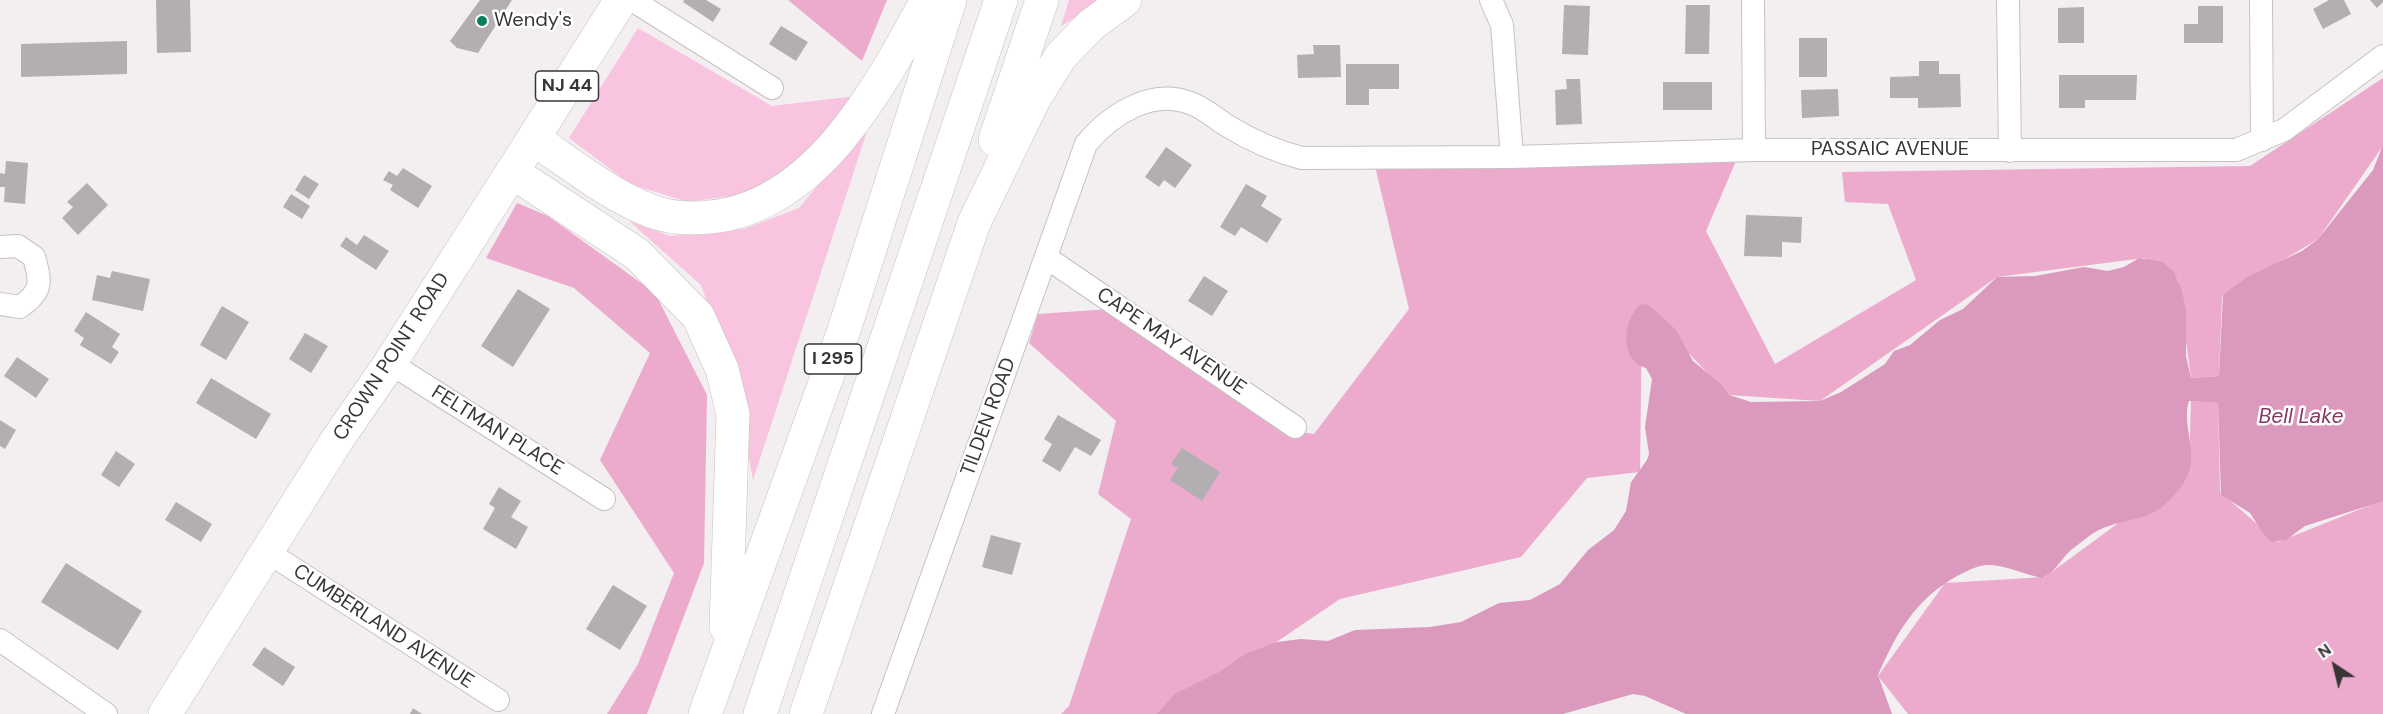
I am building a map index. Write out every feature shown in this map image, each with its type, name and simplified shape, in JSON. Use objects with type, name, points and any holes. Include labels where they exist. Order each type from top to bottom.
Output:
[{"type":"main road","name":"CROWN POINT ROAD","points":[[165,714],[337,440],[390,363],[621,0]]},
{"type":"main road","points":[[534,139],[622,198],[652,212],[690,219],[726,215],[758,205],[791,187],[825,156],[867,102],[927,0]]},
{"type":"main road","name":"I 295","points":[[705,714],[844,330],[950,0]]},
{"type":"main road","name":"I 295","points":[[760,714],[1001,0]]},
{"type":"main road","points":[[806,714],[974,223],[990,156],[1042,0]]},
{"type":"main road","points":[[974,223],[1034,99],[1061,56],[1091,25],[1125,0]]},
{"type":"main road","points":[[512,172],[637,254],[664,279],[698,316],[722,369],[733,414],[725,656]]},
{"type":"street","points":[[632,0],[772,88]]},
{"type":"street","points":[[1491,0],[1502,25],[1512,158]]},
{"type":"street","points":[[1753,0],[1754,150]]},
{"type":"street","points":[[2008,0],[2010,151]]},
{"type":"street","points":[[2261,0],[2262,140]]},
{"type":"street","name":"PASSAIC AVENUE","points":[[1376,157],[1512,158],[1754,150],[2236,150],[2284,130],[2383,56]]},
{"type":"street","name":"TILDEN ROAD","points":[[883,714],[1086,144],[1114,116],[1135,106],[1170,97],[1192,103],[1240,134],[1277,152],[1302,158],[1376,157]]},
{"type":"street","points":[[0,247],[18,246],[34,257],[41,280],[33,298],[20,307],[0,304]]},
{"type":"street","name":"CAPE MAY AVENUE","points":[[1047,258],[1295,426]]},
{"type":"street","name":"FELTMAN PLACE","points":[[390,363],[604,499]]},
{"type":"street","name":"CUMBERLAND AVENUE","points":[[268,553],[498,700]]},
{"type":"street","points":[[0,640],[106,714]]},
{"type":"shaded area","points":[[788,0],[887,0],[862,61]]},
{"type":"shaded area","points":[[1069,0],[1105,0],[1061,26]]},
{"type":"shaded area","points":[[638,28],[772,106],[856,96],[801,160],[743,194],[688,202],[630,184],[569,138]]},
{"type":"shaded area","points":[[2383,78],[2383,146],[2318,239],[2222,297],[2219,376],[2191,378],[2178,280],[2144,258],[1997,277],[1820,401],[1729,395],[1642,305],[1640,472],[1587,478],[1521,557],[1340,599],[1170,714],[1061,714],[1069,706],[1131,519],[1098,494],[1116,421],[1029,343],[1038,314],[1110,309],[1282,430],[1314,434],[1409,309],[1374,162],[1736,161],[1706,231],[1775,364],[1916,280],[1888,204],[1845,202],[1842,172],[2250,166]]},
{"type":"shaded area","points":[[870,122],[753,480],[733,372],[701,285],[629,221],[670,236],[744,229],[799,208]]},
{"type":"shaded area","points":[[517,203],[548,216],[655,293],[707,395],[704,563],[647,714],[607,714],[638,664],[674,573],[600,460],[650,353],[574,288],[486,258]]},
{"type":"shaded area","points":[[2191,401],[2218,403],[2220,492],[2278,542],[2383,500],[2383,714],[1908,714],[1878,676],[1945,583],[2045,577],[2189,471]]},
{"type":"water","name":"Bell Lake","points":[[2383,145],[2383,501],[2305,526],[2286,540],[2272,542],[2264,535],[2250,513],[2221,495],[2218,403],[2189,401],[2187,416],[2191,452],[2190,469],[2179,489],[2163,506],[2147,515],[2092,534],[2070,551],[2046,576],[2041,578],[1991,565],[1973,568],[1942,585],[1919,607],[1900,631],[1878,675],[1892,714],[1686,714],[1645,696],[1633,694],[1563,714],[1157,714],[1175,694],[1221,671],[1245,654],[1277,642],[1301,639],[1328,641],[1355,630],[1430,627],[1461,622],[1499,603],[1530,600],[1560,584],[1588,550],[1614,530],[1626,511],[1631,482],[1649,454],[1645,427],[1652,379],[1646,368],[1637,364],[1631,357],[1626,339],[1630,319],[1641,304],[1649,305],[1676,330],[1693,361],[1721,384],[1729,395],[1751,402],[1820,401],[1841,392],[1885,364],[1894,351],[1910,345],[1940,320],[1963,309],[1997,277],[2035,276],[2084,267],[2108,271],[2124,267],[2139,258],[2163,262],[2174,272],[2182,291],[2186,311],[2186,356],[2191,378],[2219,376],[2223,295],[2247,277],[2302,251],[2318,239],[2373,170]]},
{"type":"building","points":[[156,0],[190,0],[191,52],[157,53]]},
{"type":"building","name":"Wendy's","points":[[480,0],[512,0],[478,53],[457,48],[450,41]]},
{"type":"building","points":[[684,0],[706,0],[721,9],[713,22],[683,2]]},
{"type":"building","points":[[2329,0],[2344,0],[2351,14],[2323,29],[2313,9]]},
{"type":"building","points":[[2370,0],[2383,0],[2383,2],[2377,8]]},
{"type":"building","points":[[1564,5],[1590,6],[1588,55],[1562,54]]},
{"type":"building","points":[[1686,5],[1710,5],[1709,54],[1685,54]]},
{"type":"building","points":[[2198,6],[2223,6],[2223,43],[2184,43],[2184,24],[2198,24]]},
{"type":"building","points":[[2084,7],[2084,43],[2058,43],[2058,8]]},
{"type":"building","points":[[781,26],[808,42],[796,61],[769,44]]},
{"type":"building","points":[[1799,38],[1827,38],[1827,77],[1799,77]]},
{"type":"building","points":[[127,41],[127,74],[21,77],[21,44]]},
{"type":"building","points":[[1313,45],[1340,45],[1341,77],[1298,78],[1297,55],[1314,54]]},
{"type":"building","points":[[1919,61],[1939,61],[1939,74],[1960,74],[1961,107],[1918,108],[1918,98],[1890,98],[1890,77],[1919,76]]},
{"type":"building","points":[[1346,64],[1399,64],[1399,89],[1369,89],[1369,105],[1346,105]]},
{"type":"building","points":[[2059,75],[2137,75],[2136,100],[2085,100],[2085,108],[2059,108]]},
{"type":"building","points":[[1566,79],[1580,79],[1582,124],[1556,125],[1555,90],[1567,89]]},
{"type":"building","points":[[1663,82],[1712,82],[1712,110],[1663,110]]},
{"type":"building","points":[[1838,89],[1839,116],[1802,118],[1801,90]]},
{"type":"building","points":[[1166,147],[1192,165],[1175,188],[1164,180],[1159,187],[1145,177]]},
{"type":"building","points":[[6,161],[28,163],[25,204],[4,202],[5,187],[0,187],[0,173],[5,174]]},
{"type":"building","points":[[403,168],[432,186],[418,208],[390,190],[393,185],[383,180],[389,171],[397,176]]},
{"type":"building","points":[[304,175],[319,184],[309,199],[295,190]]},
{"type":"building","points":[[87,183],[108,205],[78,235],[62,218],[73,207],[67,202]]},
{"type":"building","points":[[1246,184],[1267,196],[1261,206],[1282,219],[1267,243],[1241,227],[1235,236],[1220,227]]},
{"type":"building","points":[[291,194],[310,206],[302,219],[283,207]]},
{"type":"building","points":[[1746,215],[1802,217],[1801,243],[1782,242],[1782,257],[1744,256]]},
{"type":"building","points":[[364,235],[389,251],[376,270],[340,246],[346,237],[357,245]]},
{"type":"building","points":[[112,271],[150,279],[143,311],[92,300],[97,275],[110,278]]},
{"type":"building","points":[[1204,276],[1228,291],[1212,316],[1188,301]]},
{"type":"building","points":[[518,289],[550,309],[513,367],[481,346]]},
{"type":"building","points":[[222,306],[249,322],[226,360],[200,345]]},
{"type":"building","points":[[86,312],[120,334],[112,347],[119,352],[111,364],[80,345],[84,338],[74,331]]},
{"type":"building","points":[[305,333],[328,346],[311,373],[289,359]]},
{"type":"building","points":[[17,357],[49,379],[36,398],[4,376]]},
{"type":"building","points":[[211,378],[271,414],[256,439],[196,403]]},
{"type":"building","points":[[1058,415],[1101,440],[1091,456],[1075,447],[1060,472],[1042,461],[1052,444],[1044,439]]},
{"type":"building","points":[[0,420],[16,430],[5,449],[0,446]]},
{"type":"building","points":[[1182,448],[1220,472],[1202,501],[1170,480],[1178,468],[1171,464]]},
{"type":"building","points":[[116,451],[135,464],[119,487],[101,475]]},
{"type":"building","points":[[499,487],[521,501],[511,517],[528,527],[516,549],[483,529],[495,508],[489,504]]},
{"type":"building","points":[[176,502],[212,524],[201,542],[165,520]]},
{"type":"building","points":[[991,535],[1021,543],[1012,575],[982,567]]},
{"type":"building","points":[[66,563],[142,611],[118,650],[41,602]]},
{"type":"building","points":[[613,585],[647,606],[620,650],[586,629]]},
{"type":"building","points":[[264,647],[295,667],[283,686],[252,665]]},
{"type":"building","points":[[413,708],[422,714],[410,714]]},
{"type":"place","name":"Wendy's","points":[[482,21]]}]
